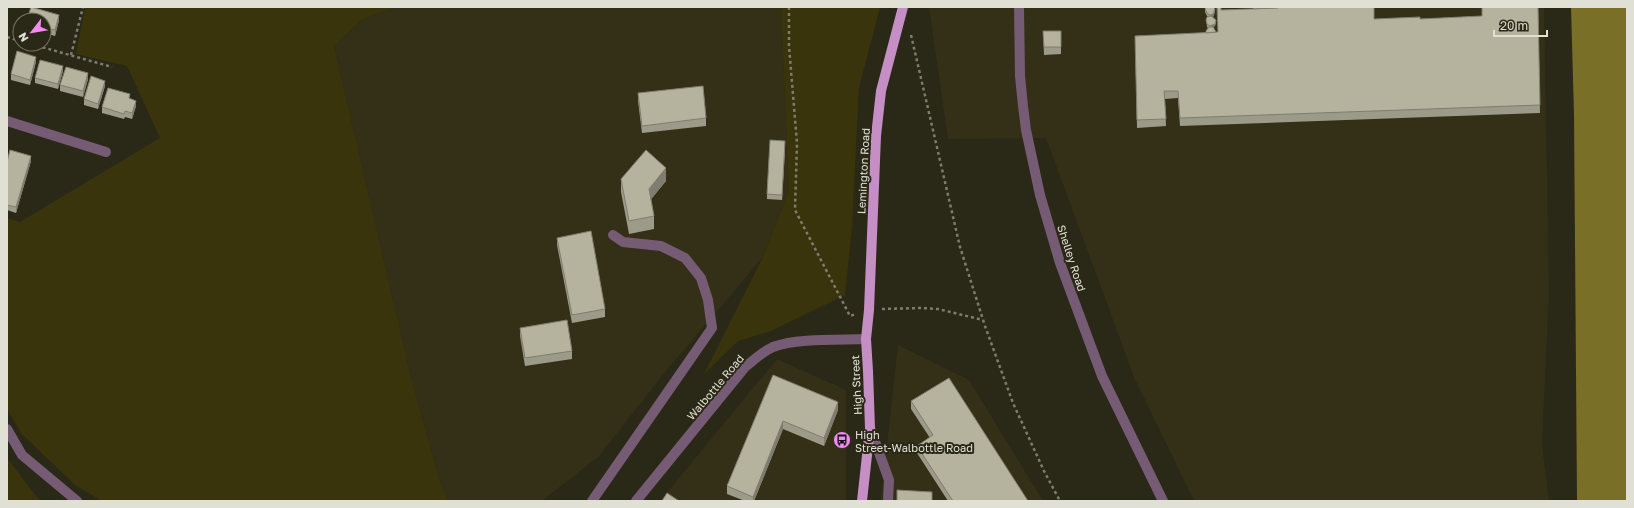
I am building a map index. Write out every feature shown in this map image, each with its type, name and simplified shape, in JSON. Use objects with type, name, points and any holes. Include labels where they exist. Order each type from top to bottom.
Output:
[{"type":"main road","name":"Lemington Road","points":[[866,339],[869,310],[876,136],[881,91],[902,7]]},
{"type":"main road","name":"High Street","points":[[862,501],[870,428],[866,339]]},
{"type":"street","name":"Shelley Road","points":[[1019,7],[1020,76],[1023,106],[1026,130],[1040,195],[1060,263],[1102,376],[1162,501]]},
{"type":"street","points":[[7,121],[106,152]]},
{"type":"street","points":[[592,501],[712,328],[708,300],[701,278],[685,258],[661,246],[623,242],[613,235]]},
{"type":"street","name":"Walbottle Road","points":[[636,501],[745,367],[758,356],[773,347],[793,342],[866,339]]},
{"type":"street","points":[[870,428],[889,480],[888,501]]},
{"type":"street","points":[[7,429],[22,455],[77,501]]},
{"type":"path","points":[[71,55],[83,7]]},
{"type":"path","points":[[789,7],[789,46],[797,143],[795,210],[850,316]]},
{"type":"path","points":[[909,29],[960,247],[983,320],[1013,403],[1044,471],[1060,501]]},
{"type":"path","points":[[52,50],[112,67]]},
{"type":"path","points":[[869,310],[921,308],[938,309],[983,320]]},
{"type":"shaded area","points":[[85,7],[397,7],[363,19],[334,46],[410,373],[440,482],[449,501],[102,501],[75,485],[21,433],[7,409],[7,218],[20,222],[160,138],[127,66],[76,54]]},
{"type":"shaded area","points":[[397,7],[781,7],[789,190],[763,257],[666,371],[599,456],[542,501],[449,501],[440,482],[410,373],[334,46],[363,19]]},
{"type":"shaded area","points":[[781,7],[880,7],[859,88],[852,226],[845,295],[771,331],[738,341],[704,374],[763,257],[789,190]]},
{"type":"shaded area","points":[[929,7],[1544,7],[1549,293],[1542,444],[1549,501],[1194,501],[1134,377],[1046,138],[948,139]]},
{"type":"shaded area","points":[[1571,7],[1627,7],[1627,501],[1577,501],[1574,115]]},
{"type":"shaded area","points":[[898,345],[969,380],[1043,501],[881,501]]},
{"type":"shaded area","points":[[777,359],[846,390],[846,501],[660,501]]},
{"type":"shaded area","points":[[7,458],[40,501],[7,501]]},
{"type":"building","points":[[31,7],[48,12],[29,12]]},
{"type":"building","points":[[1206,7],[1213,7],[1215,9],[1213,14],[1210,15],[1207,13],[1205,9]]},
{"type":"building","points":[[1217,7],[1221,7],[1221,10],[1278,7],[1374,7],[1374,19],[1420,17],[1420,19],[1482,16],[1482,7],[1538,7],[1540,105],[1180,118],[1178,91],[1164,91],[1166,119],[1137,120],[1135,36],[1218,32]]},
{"type":"building","points":[[1253,7],[1262,7],[1254,9]]},
{"type":"building","points":[[52,13],[59,15],[55,30],[52,29]]},
{"type":"building","points":[[1211,16],[1216,20],[1215,24],[1210,26],[1207,24],[1206,20],[1207,17]]},
{"type":"building","points":[[1209,27],[1213,27],[1216,32],[1206,33]]},
{"type":"building","points":[[1043,31],[1061,31],[1061,47],[1044,47]]},
{"type":"building","points":[[17,52],[36,57],[30,80],[11,74]]},
{"type":"building","points":[[40,60],[63,66],[58,84],[35,78]]},
{"type":"building","points":[[66,67],[88,73],[83,91],[60,85]]},
{"type":"building","points":[[91,76],[105,81],[98,104],[84,99]]},
{"type":"building","points":[[703,86],[706,118],[642,126],[638,93]]},
{"type":"building","points":[[108,88],[130,94],[129,98],[136,101],[132,113],[125,111],[124,114],[102,107]]},
{"type":"building","points":[[770,140],[785,141],[782,195],[767,194]]},
{"type":"building","points":[[10,150],[31,156],[16,207],[7,205],[7,162]]},
{"type":"building","points":[[646,150],[666,168],[649,189],[654,216],[629,221],[621,179]]},
{"type":"building","points":[[591,231],[605,309],[572,315],[557,238]]},
{"type":"building","points":[[567,320],[572,351],[525,358],[520,328]]},
{"type":"building","points":[[773,375],[838,402],[824,438],[783,421],[753,497],[727,486]]},
{"type":"building","points":[[949,378],[1028,501],[953,501],[917,446],[933,435],[911,401]]},
{"type":"building","points":[[897,490],[932,492],[932,501],[897,501]]},
{"type":"building","points":[[667,493],[679,501],[662,501]]},
{"type":"place","name":"High Street-Walbottle Road","points":[[842,440]]}]
